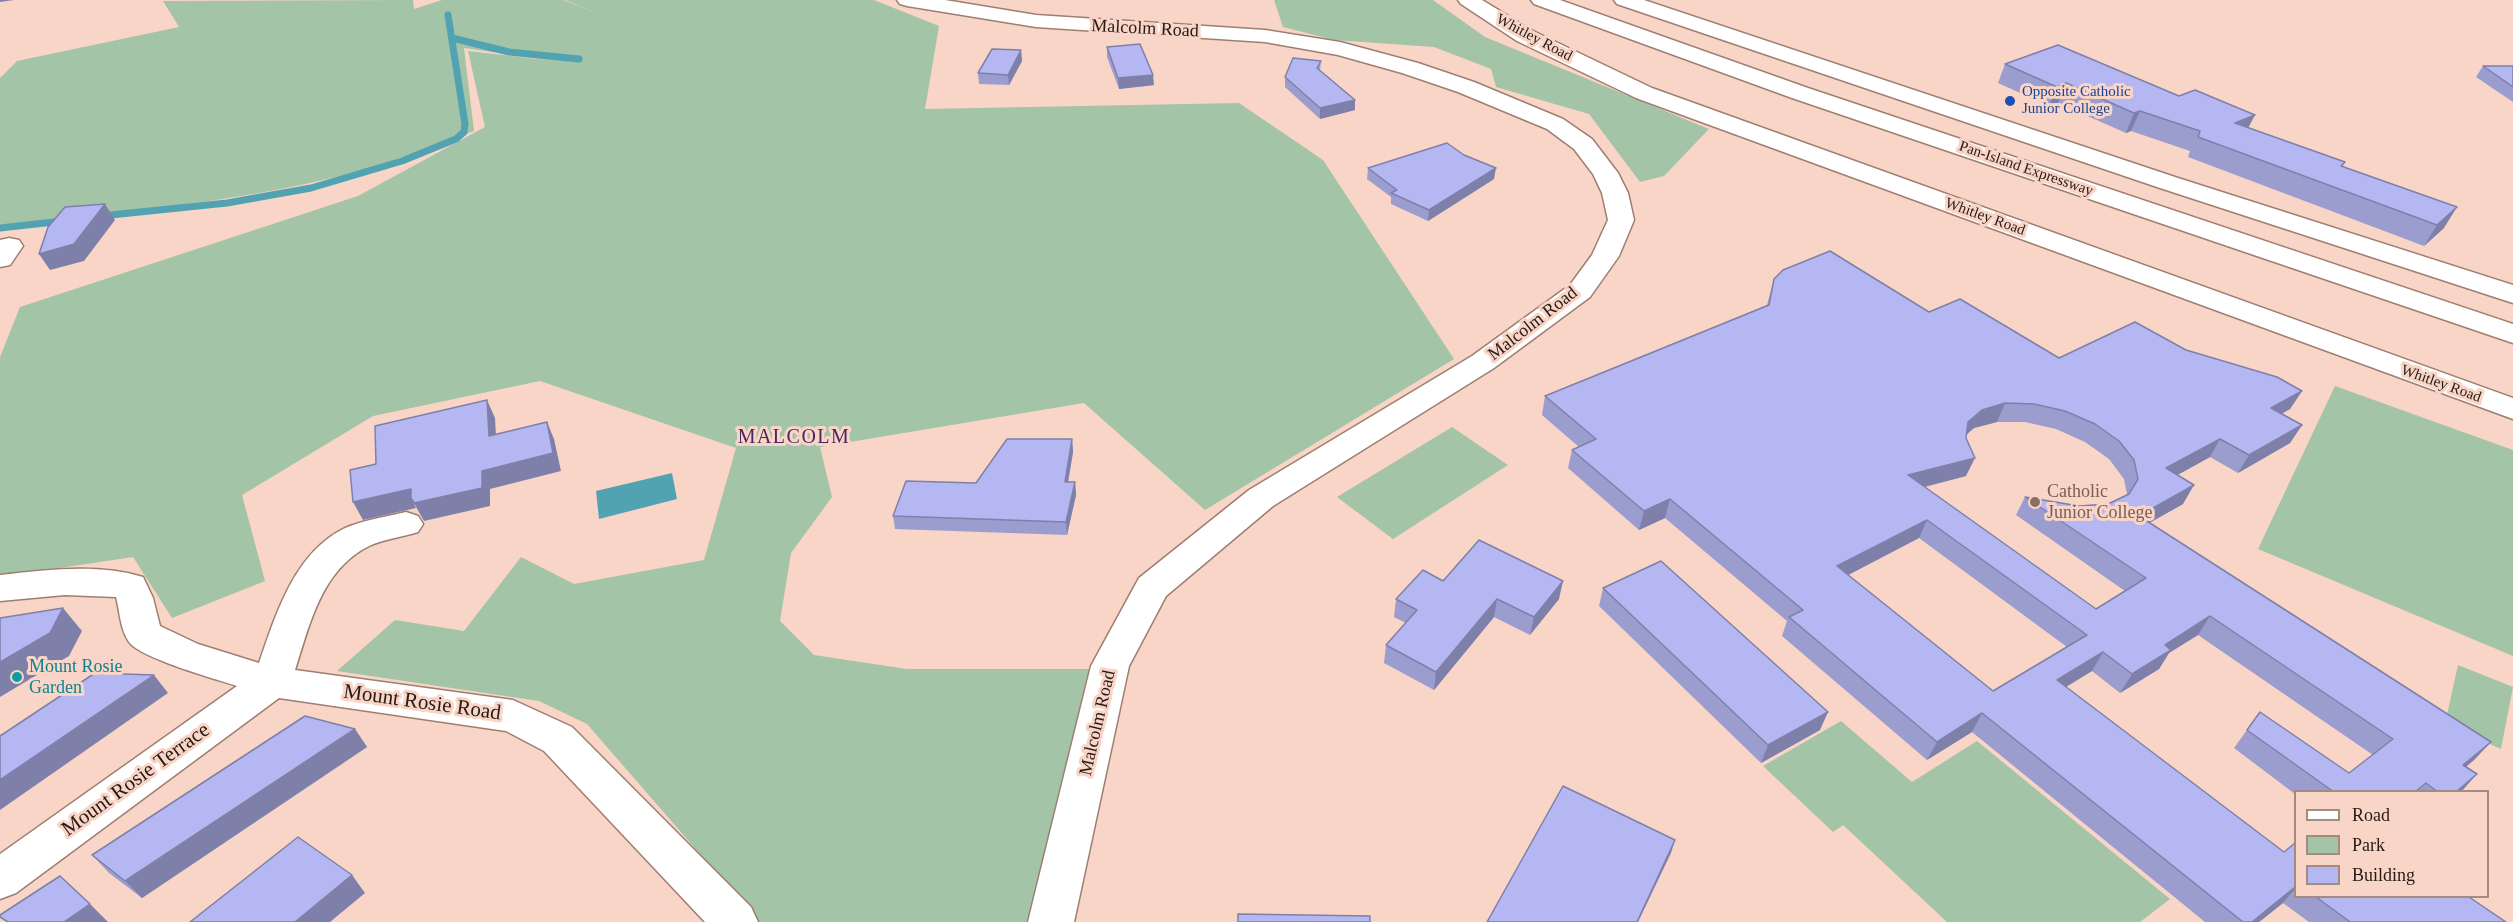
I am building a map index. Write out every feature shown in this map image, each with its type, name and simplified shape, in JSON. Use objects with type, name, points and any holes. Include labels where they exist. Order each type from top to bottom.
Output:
[{"type":"main road","name":"Malcolm Road","points":[[907,0],[1036,21],[1265,36],[1340,49],[1410,68],[1466,87],[1556,124],[1582,144],[1605,173],[1615,193],[1621,220],[1605,256],[1580,291],[1483,362],[1261,498],[1152,587],[1110,666],[1052,922]]},
{"type":"main road","name":"Whitley Road","points":[[1468,0],[1525,36],[1644,93],[2513,409]]},
{"type":"main road","name":"Pan-Island Expressway","points":[[1541,0],[1800,93],[2513,334]]},
{"type":"main road","name":"Pan-Island Expressway","points":[[1624,0],[2169,183],[2513,294]]},
{"type":"main road","points":[[1672,0],[1813,42]]},
{"type":"main road","points":[[1939,82],[2318,218],[2513,283]]},
{"type":"main road","points":[[272,682],[303,594],[322,566],[339,549],[357,537],[406,524]]},
{"type":"main road","name":"Mount Rosie Road","points":[[0,588],[50,582],[105,581],[130,586],[137,599],[137,614],[144,635],[185,655],[272,682],[513,716],[558,740],[735,922]]},
{"type":"main road","name":"Mount Rosie Terrace","points":[[0,879],[272,682]]},
{"type":"green space","points":[[413,0],[414,9],[442,0],[563,0],[597,13],[565,0],[874,0],[939,26],[925,109],[1239,103],[1323,160],[1454,359],[1205,510],[1084,403],[820,447],[832,497],[791,553],[780,621],[814,655],[907,669],[1092,669],[1028,922],[759,922],[587,724],[539,701],[337,671],[395,620],[464,631],[521,557],[574,584],[704,560],[736,448],[540,381],[373,416],[242,495],[265,581],[172,618],[133,557],[0,577],[0,357],[20,307],[358,196],[485,127],[468,51],[555,61],[464,48],[474,131],[360,171],[302,185],[216,200],[0,225],[0,78],[17,61],[179,27],[163,1]]},
{"type":"green space","points":[[1274,0],[1433,0],[1485,37],[1709,129],[1664,176],[1640,182],[1589,114],[1496,87],[1491,69],[1434,47],[1334,40],[1283,27]]},
{"type":"green space","points":[[2335,386],[2513,450],[2513,656],[2258,549]]},
{"type":"green space","points":[[1452,427],[1508,465],[1393,539],[1337,497]]},
{"type":"green space","points":[[2458,665],[2513,687],[2501,749],[2445,724]]},
{"type":"green space","points":[[1841,721],[1912,782],[1977,741],[2170,899],[2140,922],[1947,922],[1843,825],[1833,832],[1763,766]]},
{"type":"water","points":[[672,473],[677,499],[599,519],[596,491]]},
{"type":"building","points":[[1140,44],[1153,75],[1118,78],[1107,47]]},
{"type":"building","points":[[2058,45],[2179,96],[2195,90],[2255,115],[2235,123],[2345,162],[2341,166],[2457,207],[2437,225],[2198,137],[2200,131],[2140,111],[2134,113],[2066,83],[2057,87],[2005,64]]},
{"type":"building","points":[[992,49],[1021,50],[1008,75],[978,73]]},
{"type":"building","points":[[1293,58],[1321,61],[1317,68],[1355,100],[1320,108],[1285,77]]},
{"type":"building","points":[[2483,66],[2513,66],[2513,87]]},
{"type":"building","points":[[1447,143],[1464,155],[1496,168],[1429,210],[1391,193],[1397,190],[1368,168]]},
{"type":"building","points":[[105,204],[74,244],[39,254],[48,227],[65,207]]},
{"type":"building","points":[[1830,251],[1929,312],[1960,299],[2059,358],[2135,322],[2186,350],[2277,377],[2302,391],[2271,408],[2302,425],[2249,455],[2220,439],[2166,468],[2194,485],[2139,516],[2491,742],[2463,765],[2477,774],[2458,790],[2435,790],[2426,783],[2417,790],[2331,790],[2247,730],[2260,712],[2349,773],[2393,739],[2210,616],[2165,645],[2171,650],[2132,674],[2103,652],[2057,680],[2284,852],[2294,844],[2294,888],[2252,922],[2243,922],[1982,713],[1937,742],[1789,617],[1803,610],[1670,499],[1644,511],[1572,450],[1596,439],[1545,396],[1769,305],[1774,279],[1783,270]],"holes":[[[2005,403],[2034,404],[2065,411],[2095,424],[2119,441],[2134,460],[2138,479],[2129,494],[2108,504],[2079,506],[2025,497],[2146,578],[2096,609],[1908,475],[1975,458],[1966,438],[1968,422],[1982,410]],[[1927,520],[2087,635],[1993,691],[1837,566]]]},
{"type":"building","points":[[487,400],[489,436],[547,422],[553,453],[482,471],[482,488],[414,503],[411,498],[411,489],[353,502],[350,470],[376,464],[375,426]]},
{"type":"building","points":[[1007,439],[1072,439],[1065,482],[1075,482],[1066,522],[893,516],[906,481],[976,483]]},
{"type":"building","points":[[1479,540],[1563,581],[1534,617],[1497,599],[1436,672],[1386,645],[1417,610],[1396,599],[1423,570],[1443,581]]},
{"type":"building","points":[[1661,561],[1828,712],[1768,745],[1603,588]]},
{"type":"building","points":[[63,608],[50,633],[0,662],[0,618]]},
{"type":"building","points":[[95,673],[154,675],[0,780],[0,736]]},
{"type":"building","points":[[305,716],[355,729],[125,881],[92,855]]},
{"type":"building","points":[[1563,786],[1675,840],[1637,922],[1487,922]]},
{"type":"building","points":[[298,837],[352,875],[295,922],[190,922]]},
{"type":"building","points":[[60,876],[90,904],[64,922],[8,922],[0,917],[0,915]]},
{"type":"building","points":[[2317,898],[2470,898],[2506,922],[2348,922]]},
{"type":"building","points":[[1238,914],[1370,916],[1370,922],[1238,922]]},
{"type":"waterway","points":[[101,216],[227,203],[311,188],[402,161],[456,139],[464,132],[465,124],[448,15]]},
{"type":"waterway","points":[[452,38],[509,52],[579,59]]},
{"type":"waterway","points":[[0,228],[63,221]]},
{"type":"place","name":"Opposite Catholic Junior College","points":[[2010,101]]},
{"type":"place","name":"Catholic Junior College","points":[[2035,502]]},
{"type":"place","name":"Mount Rosie Garden","points":[[17,677]]},
{"type":"district","name":"MALCOLM","points":[[794,438]]}]
